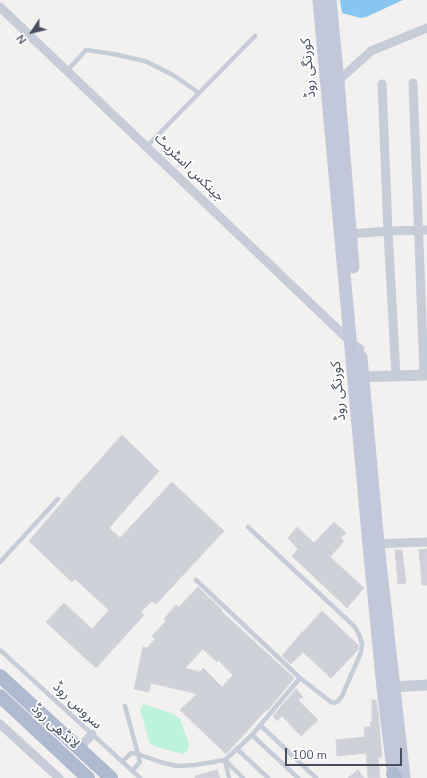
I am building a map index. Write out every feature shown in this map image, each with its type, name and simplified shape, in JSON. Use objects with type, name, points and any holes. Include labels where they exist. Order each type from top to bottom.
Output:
[{"type":"main road","name":"کورنگی روڈ","points":[[319,0],[327,20],[338,81],[334,98],[350,234],[355,345]]},
{"type":"main road","name":"کورنگی روڈ","points":[[330,0],[327,20],[373,544],[383,688],[399,777]]},
{"type":"main road","name":"کورنگی روڈ","points":[[373,544],[393,687],[399,777]]},
{"type":"main road","name":"لانڈھی روڈ","points":[[0,676],[111,778]]},
{"type":"main road","name":"لانڈھی روڈ","points":[[0,696],[88,778]]},
{"type":"street","name":"جینکس اسٹریٹ","points":[[0,7],[355,345]]},
{"type":"street","points":[[338,81],[371,51],[427,28]]},
{"type":"street","points":[[358,377],[425,375],[422,230],[413,83]]},
{"type":"street","points":[[382,84],[396,376]]},
{"type":"street","points":[[350,234],[422,230]]},
{"type":"street","points":[[373,544],[427,542]]},
{"type":"street","points":[[393,687],[427,685]]},
{"type":"street","points":[[0,724],[59,778]]},
{"type":"street","points":[[79,749],[92,734]]},
{"type":"lane","points":[[146,147],[255,36]]},
{"type":"lane","points":[[67,71],[86,50],[113,54],[145,61],[173,75],[199,93]]},
{"type":"lane","points":[[0,562],[58,499]]},
{"type":"lane","points":[[196,580],[300,678],[331,702],[334,703],[338,701],[342,696],[360,657],[362,644],[360,637],[354,626],[248,527]]},
{"type":"lane","name":"سروس روڈ","points":[[0,650],[140,778]]},
{"type":"lane","points":[[122,762],[131,753],[177,766],[195,765],[225,760],[252,735],[300,678]]},
{"type":"lane","points":[[125,706],[140,762],[132,771]]},
{"type":"lane","points":[[260,725],[316,778]]},
{"type":"lane","points":[[252,735],[298,778]]},
{"type":"lane","points":[[237,749],[268,778]]},
{"type":"lane","points":[[225,760],[229,778]]},
{"type":"lane","points":[[225,760],[243,778]]},
{"type":"green space","points":[[143,704],[173,714],[180,719],[189,744],[188,750],[183,754],[150,744],[140,710]]},
{"type":"water","points":[[340,0],[403,0],[361,18],[342,13]]},
{"type":"building","points":[[122,435],[159,471],[109,528],[120,538],[172,482],[224,531],[156,604],[152,601],[141,612],[144,615],[96,668],[46,622],[64,603],[92,629],[109,610],[75,579],[72,582],[29,541]]},
{"type":"building","points":[[334,522],[346,533],[340,538],[344,541],[330,557],[364,588],[347,608],[292,556],[298,549],[288,538],[297,527],[314,543]]},
{"type":"building","points":[[427,549],[427,585],[422,585],[419,550]]},
{"type":"building","points":[[395,550],[402,550],[406,583],[398,584]]},
{"type":"building","points":[[198,587],[222,610],[221,611],[294,678],[268,710],[267,709],[226,754],[180,710],[197,694],[151,683],[149,692],[134,689],[143,647],[147,648],[155,639],[152,636],[166,621],[164,619],[176,605],[179,607]],"holes":[[[203,649],[217,662],[218,660],[233,675],[222,687],[203,668],[200,672],[185,668]]]},
{"type":"building","points":[[322,611],[358,645],[358,650],[331,678],[303,652],[291,664],[282,656]]},
{"type":"building","points":[[296,689],[303,697],[298,700],[318,720],[301,736],[282,716],[277,721],[273,716]]},
{"type":"building","points":[[372,700],[376,700],[378,712],[382,757],[378,757],[380,778],[368,778],[366,753],[337,756],[336,740],[365,737],[364,727],[371,727],[370,722],[372,722]]},
{"type":"building","points":[[217,770],[220,778],[195,778],[195,776]]},
{"type":"building","points":[[358,770],[364,778],[348,778]]}]
